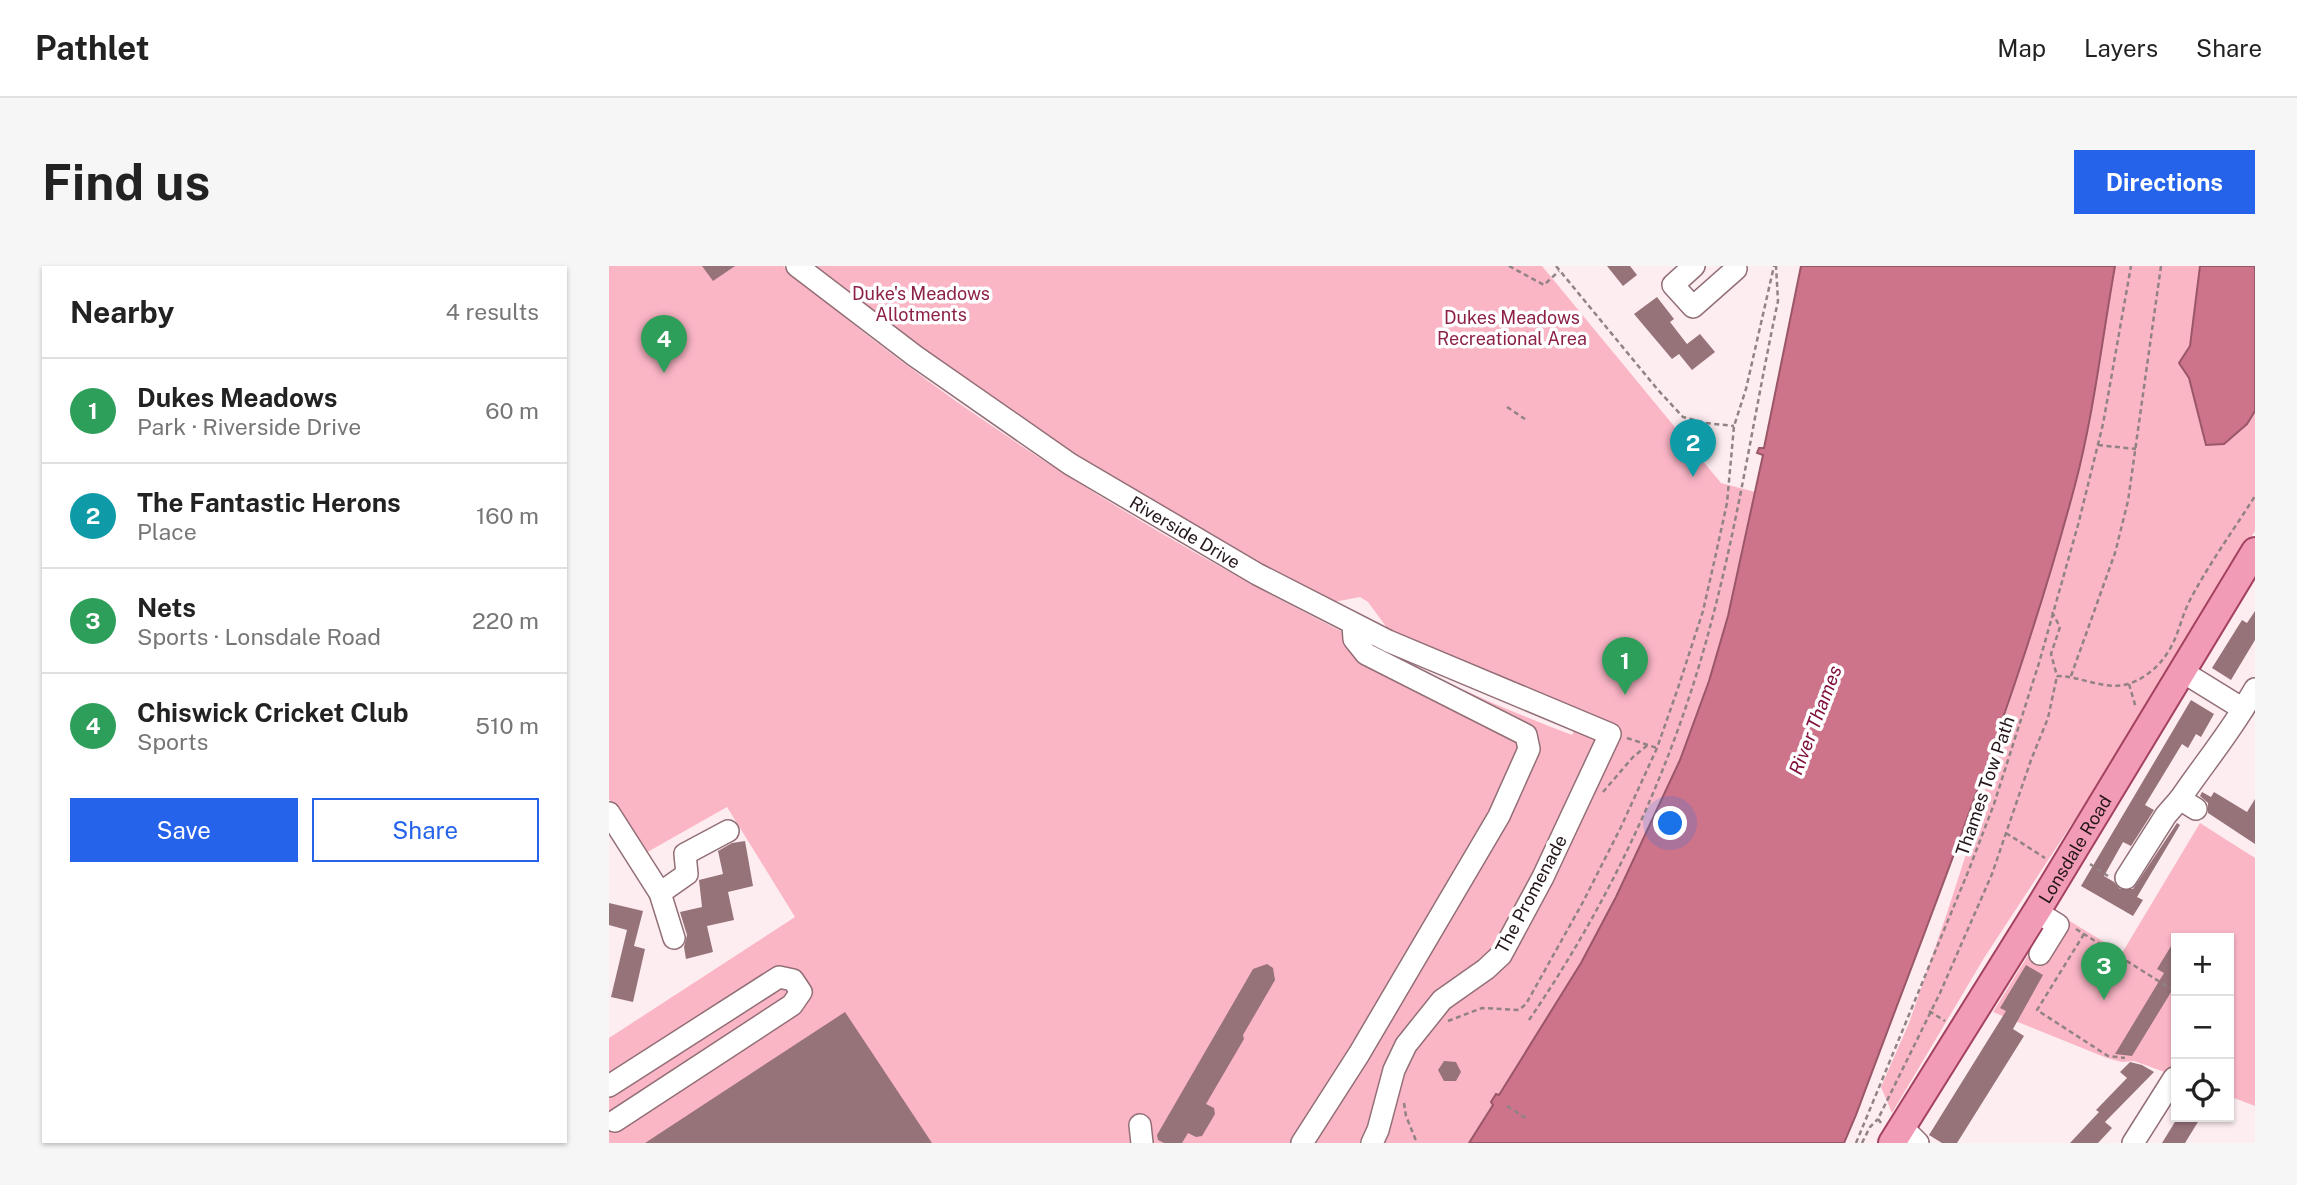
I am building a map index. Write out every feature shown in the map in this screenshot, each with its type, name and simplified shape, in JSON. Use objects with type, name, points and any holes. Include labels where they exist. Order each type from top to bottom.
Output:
[{"type":"main road","name":"Lonsdale Road","points":[[1897,1134],[2037,912],[2255,551]]},
{"type":"street","name":"Riverside Drive","points":[[797,266],[904,348],[1070,464],[1257,574],[1353,624],[1610,734]]},
{"type":"street","points":[[1694,266],[1673,285],[1693,307],[1737,269],[1734,266]]},
{"type":"street","points":[[1302,1143],[1359,1054],[1499,816],[1529,748],[1526,734],[1366,654],[1355,639],[1353,624]]},
{"type":"street","points":[[2183,672],[2243,709]]},
{"type":"street","points":[[2126,878],[2166,815],[2188,804],[2206,760],[2224,741],[2255,689]]},
{"type":"street","name":"The Promenade","points":[[1373,1143],[1394,1070],[1406,1045],[1442,1000],[1501,955],[1543,877],[1610,734]]},
{"type":"street","points":[[609,813],[660,893],[674,938]]},
{"type":"street","points":[[660,893],[687,874],[685,854],[728,831]]},
{"type":"street","points":[[2037,912],[2058,925],[2040,954]]},
{"type":"street","points":[[609,1086],[779,977],[793,980],[801,992],[792,1005],[615,1121]]},
{"type":"street","points":[[2133,1143],[2171,1083]]},
{"type":"path","points":[[1509,266],[1544,285],[1560,270]]},
{"type":"path","points":[[1556,266],[1683,417],[1734,426]]},
{"type":"path","points":[[1444,1023],[1482,1008],[1518,1010],[1526,1004],[1583,902],[1657,748],[1706,597],[1727,503],[1734,426],[1746,389],[1775,266]]},
{"type":"path","points":[[1529,1020],[1566,965],[1618,867],[1665,763],[1686,708],[1707,638],[1737,513],[1779,301],[1775,266]]},
{"type":"path","name":"Thames Tow Path","points":[[1856,1143],[1985,827],[2039,663],[2103,424],[2131,266]]},
{"type":"path","points":[[2071,676],[2122,530],[2161,266]]},
{"type":"path","points":[[1507,407],[1525,419]]},
{"type":"path","points":[[2098,445],[2136,449]]},
{"type":"path","points":[[2057,676],[2071,676],[2079,681],[2098,684],[2129,684],[2152,672],[2169,650],[2189,602],[2255,496]]},
{"type":"path","points":[[1862,1143],[1870,1127],[1897,1134],[1940,993],[2007,833],[2048,718],[2057,676],[2051,654],[2060,627],[2052,612]]},
{"type":"path","points":[[2129,684],[2132,697]]},
{"type":"path","points":[[1610,734],[1657,748]]},
{"type":"path","points":[[1597,800],[1633,757],[1649,744]]},
{"type":"path","points":[[2007,833],[2122,884],[2126,878]]},
{"type":"path","points":[[2073,927],[2171,989]]},
{"type":"path","points":[[2084,934],[2037,1010],[2108,1056],[2125,1058]]},
{"type":"path","points":[[1405,1095],[1406,1116],[1417,1143]]},
{"type":"path","points":[[1507,1106],[1526,1118]]},
{"type":"green space","points":[[609,266],[783,266],[840,314],[960,404],[1149,526],[1279,599],[1387,654],[1497,705],[1572,735],[1583,710],[1443,656],[1390,632],[1368,602],[1360,597],[1329,603],[1203,534],[1073,456],[922,351],[812,266],[1542,266],[1721,483],[1755,492],[1728,616],[1709,681],[1680,760],[1616,897],[1581,963],[1469,1143],[609,1143],[609,1038],[795,917],[727,807],[644,854],[609,799]]},
{"type":"green space","points":[[2115,266],[2200,266],[2190,346],[2179,363],[2189,377],[2206,444],[2247,424],[2255,411],[2255,531],[2134,729],[1984,958],[1892,1113],[1881,1087],[1909,1023],[1946,916],[1980,811],[1998,739],[2058,546],[2090,422]]},
{"type":"green space","points":[[2200,823],[2255,858],[2255,1106],[2234,1098],[2234,933],[2171,933],[2171,1074],[2134,1061],[2122,1062],[2107,1058],[1993,1012],[2055,912],[2122,953]]},
{"type":"water","name":"River Thames","points":[[1801,266],[2115,266],[2087,431],[2075,485],[2028,645],[1973,803],[1856,1115],[1844,1143],[1469,1143],[1493,1105],[1491,1102],[1496,1094],[1499,1095],[1581,963],[1616,897],[1680,760],[1709,681],[1728,616],[1763,455],[1757,453],[1759,448],[1764,448]]},
{"type":"water","points":[[2200,266],[2255,266],[2255,411],[2247,424],[2224,444],[2206,445],[2189,378],[2179,363],[2190,346]]},
{"type":"building","points":[[702,266],[735,266],[713,281]]},
{"type":"building","points":[[1607,266],[1630,266],[1637,275],[1623,286]]},
{"type":"building","points":[[1657,297],[1674,319],[1670,322],[1687,344],[1700,334],[1715,352],[1692,370],[1679,354],[1672,359],[1634,314]]},
{"type":"building","points":[[2255,611],[2255,640],[2231,680],[2212,668],[2242,620],[2247,623]]},
{"type":"building","points":[[2191,700],[2214,714],[2201,737],[2196,734],[2188,748],[2182,744],[2145,805],[2154,810],[2131,846],[2123,842],[2104,876],[2120,889],[2133,889],[2177,823],[2180,825],[2137,897],[2143,900],[2133,916],[2081,886]]},
{"type":"building","points":[[2202,792],[2211,797],[2214,792],[2247,812],[2255,799],[2255,844],[2208,813],[2208,803],[2200,796]]},
{"type":"building","points":[[745,841],[753,886],[728,892],[734,920],[707,926],[713,952],[686,959],[684,947],[687,935],[680,912],[702,907],[699,880],[723,874],[718,851],[732,843]]},
{"type":"building","points":[[609,903],[643,911],[634,946],[645,949],[633,1002],[611,997],[627,930],[609,925]]},
{"type":"building","points":[[2171,946],[2171,992],[2132,1056],[2115,1054],[2164,973],[2157,969]]},
{"type":"building","points":[[1267,964],[1273,968],[1275,980],[1206,1104],[1214,1108],[1215,1114],[1202,1136],[1196,1137],[1188,1133],[1182,1143],[1164,1143],[1158,1140],[1157,1135],[1253,969]]},
{"type":"building","points":[[2026,965],[2043,975],[2013,1029],[2024,1036],[1957,1143],[1942,1143],[1929,1135],[2006,1011],[2000,1008]]},
{"type":"building","points":[[845,1012],[932,1143],[645,1143]]},
{"type":"building","points":[[1444,1061],[1456,1062],[1461,1072],[1456,1081],[1444,1081],[1438,1070]]},
{"type":"building","points":[[2130,1062],[2154,1072],[2105,1122],[2112,1128],[2098,1143],[2070,1143],[2099,1112],[2096,1110],[2127,1078],[2120,1072]]},
{"type":"building","points":[[2175,1122],[2198,1122],[2185,1143],[2162,1143]]},
{"type":"place","name":"Chiswick Cricket Club","points":[[664,373]]},
{"type":"place","name":"The Fantastic Herons","points":[[1693,477]]},
{"type":"place","name":"Dukes Meadows","points":[[1625,695]]},
{"type":"place","name":"Nets","points":[[2104,1000]]},
{"type":"park label","name":"Duke's Meadows Allotments","points":[[921,303]]},
{"type":"park label","name":"Dukes Meadows Recreational Area","points":[[1512,327]]}]
